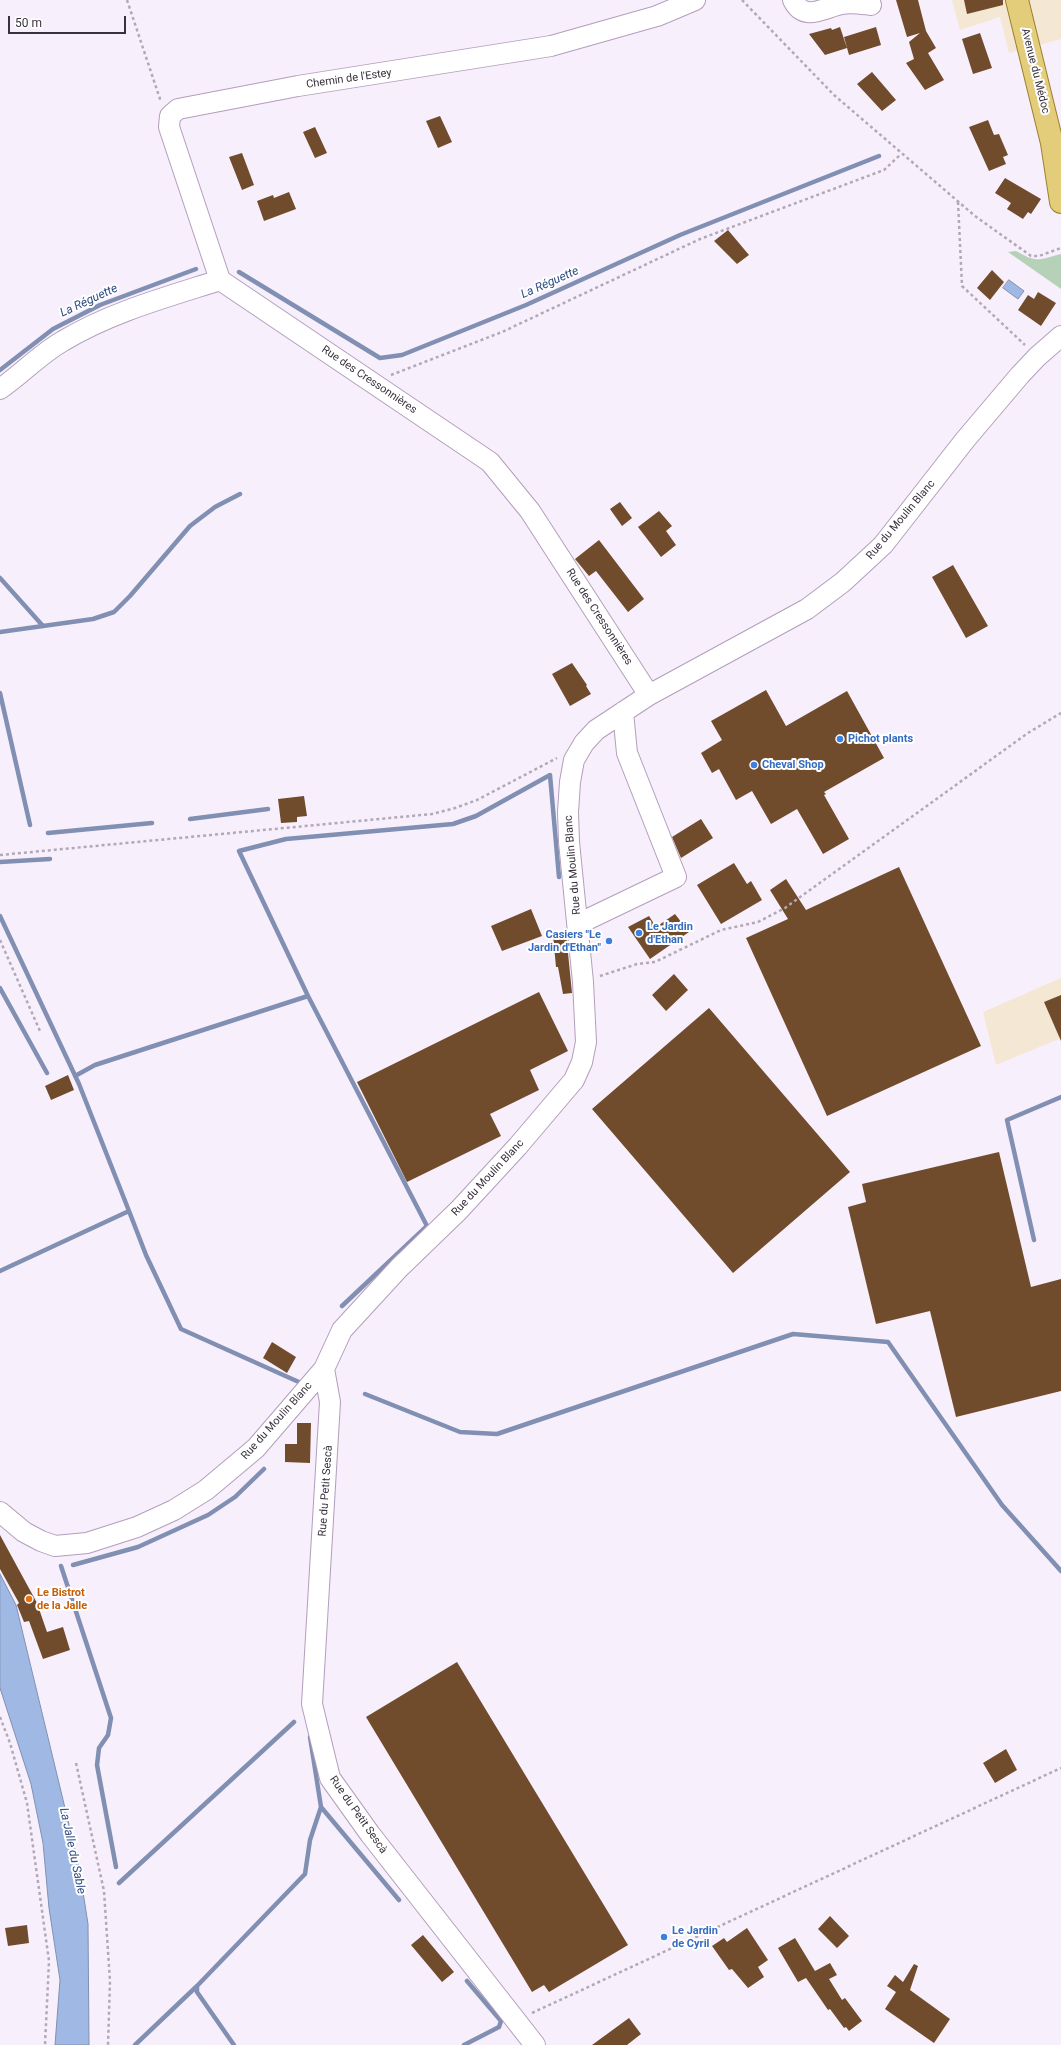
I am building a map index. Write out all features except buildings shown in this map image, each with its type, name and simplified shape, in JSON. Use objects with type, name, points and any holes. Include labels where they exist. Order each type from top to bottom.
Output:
[{"type":"main road","name":"Avenue du Médoc","points":[[1017,0],[1052,143],[1061,202]]},
{"type":"main road","name":"Avenue du Médoc","points":[[1052,143],[1061,165]]},
{"type":"street","name":"Chemin de l'Estey","points":[[170,116],[178,108],[551,46],[656,16],[695,0]]},
{"type":"street","points":[[793,0],[795,5],[802,11],[811,14],[843,4],[870,5]]},
{"type":"street","points":[[0,389],[62,341],[89,326],[117,314],[220,280],[169,127],[170,116]]},
{"type":"street","name":"Rue des Cressonnières","points":[[220,280],[374,382],[490,462],[530,511],[649,695]]},
{"type":"street","name":"Rue du Moulin Blanc","points":[[0,1512],[32,1537],[56,1546],[87,1543],[137,1527],[174,1510],[206,1490],[232,1470],[256,1448],[324,1369],[342,1330],[399,1268],[459,1210],[518,1146],[574,1080],[582,1062],[586,1042],[583,982],[569,842],[568,812],[570,782],[574,760],[584,743],[596,730],[649,695],[807,609],[848,578],[883,545],[965,440],[1037,357],[1061,336]]},
{"type":"street","points":[[578,924],[676,877],[629,760],[623,712]]},
{"type":"street","name":"Rue du Petit Sescà","points":[[324,1369],[330,1402],[312,1704],[330,1778],[370,1834],[517,2020],[535,2045]]},
{"type":"path","points":[[127,0],[160,100],[170,116]]},
{"type":"path","points":[[742,0],[834,95],[975,216],[1031,256],[1039,256],[1061,248]]},
{"type":"path","points":[[374,382],[502,332],[700,239],[884,170],[901,154]]},
{"type":"path","points":[[958,202],[962,286],[1037,357]]},
{"type":"path","points":[[583,982],[637,964],[655,962],[721,930],[758,922],[785,908],[1028,733],[1061,713]]},
{"type":"path","points":[[0,855],[432,814],[477,800],[560,757],[574,760]]},
{"type":"path","points":[[0,940],[40,1031]]},
{"type":"path","points":[[0,1717],[10,1743],[27,1803],[49,1961],[45,2045]]},
{"type":"path","points":[[76,1763],[104,1892],[110,1981],[108,2045]]},
{"type":"path","points":[[517,2020],[1061,1768]]},
{"type":"shaded area","points":[[952,0],[1061,0],[1061,39],[1009,53],[1000,17],[960,30]]},
{"type":"shaded area","points":[[1061,978],[1061,1038],[996,1065],[983,1012]]},
{"type":"green space","points":[[1016,251],[1033,259],[1042,259],[1061,254],[1061,289],[1008,252]]},
{"type":"water","points":[[1009,280],[1024,291],[1018,299],[1003,288]]},
{"type":"water","name":"La Jalle du Sable","points":[[0,1574],[16,1605],[79,1866],[88,1924],[89,2045],[55,2045],[60,1980],[49,1908],[43,1843],[31,1784],[0,1688]]},
{"type":"waterway","name":"La Réguette","points":[[239,272],[380,358],[402,355],[526,305],[680,235],[879,156]]},
{"type":"waterway","name":"La Réguette","points":[[0,370],[53,329],[100,305],[196,269]]},
{"type":"waterway","points":[[0,632],[93,619],[114,612],[130,596],[190,526],[215,507],[240,494]]},
{"type":"waterway","points":[[0,578],[43,626]]},
{"type":"waterway","points":[[0,693],[30,825]]},
{"type":"waterway","points":[[75,1076],[95,1065],[308,996],[239,851],[286,839],[453,824],[476,816],[550,775],[559,877]]},
{"type":"waterway","points":[[190,819],[268,809]]},
{"type":"waterway","points":[[48,833],[152,823]]},
{"type":"waterway","points":[[0,862],[50,859]]},
{"type":"waterway","points":[[0,916],[79,1084],[129,1211],[0,1271]]},
{"type":"waterway","points":[[0,988],[47,1073]]},
{"type":"waterway","points":[[308,996],[427,1226],[342,1306]]},
{"type":"waterway","points":[[1034,1240],[1007,1120],[1061,1097]]},
{"type":"waterway","points":[[129,1211],[146,1255],[181,1329],[301,1383]]},
{"type":"waterway","points":[[365,1394],[460,1432],[497,1434],[793,1334],[888,1342],[1002,1505],[1061,1571]]},
{"type":"waterway","points":[[73,1565],[138,1547],[208,1515],[235,1497],[264,1469]]},
{"type":"waterway","points":[[61,1566],[111,1718],[108,1735],[99,1748],[97,1765],[116,1867]]},
{"type":"waterway","points":[[119,1883],[294,1722]]},
{"type":"waterway","points":[[234,2045],[197,1992],[197,1986],[305,1874],[310,1840],[321,1807],[310,1737]]},
{"type":"waterway","points":[[321,1807],[399,1900]]},
{"type":"waterway","points":[[464,2045],[499,2027],[501,2021],[467,1981]]},
{"type":"waterway","points":[[135,2045],[197,1986]]},
{"type":"place","name":"Pichot plants","points":[[840,739]]},
{"type":"place","name":"Cheval Shop","points":[[754,765]]},
{"type":"place","name":"Le Jardin d'Ethan","points":[[639,933]]},
{"type":"place","name":"Casiers \"Le Jardin d'Ethan\"","points":[[609,941]]},
{"type":"place","name":"Le Bistrot de la Jalle","points":[[29,1599]]},
{"type":"place","name":"Le Jardin de Cyril","points":[[664,1937]]}]
